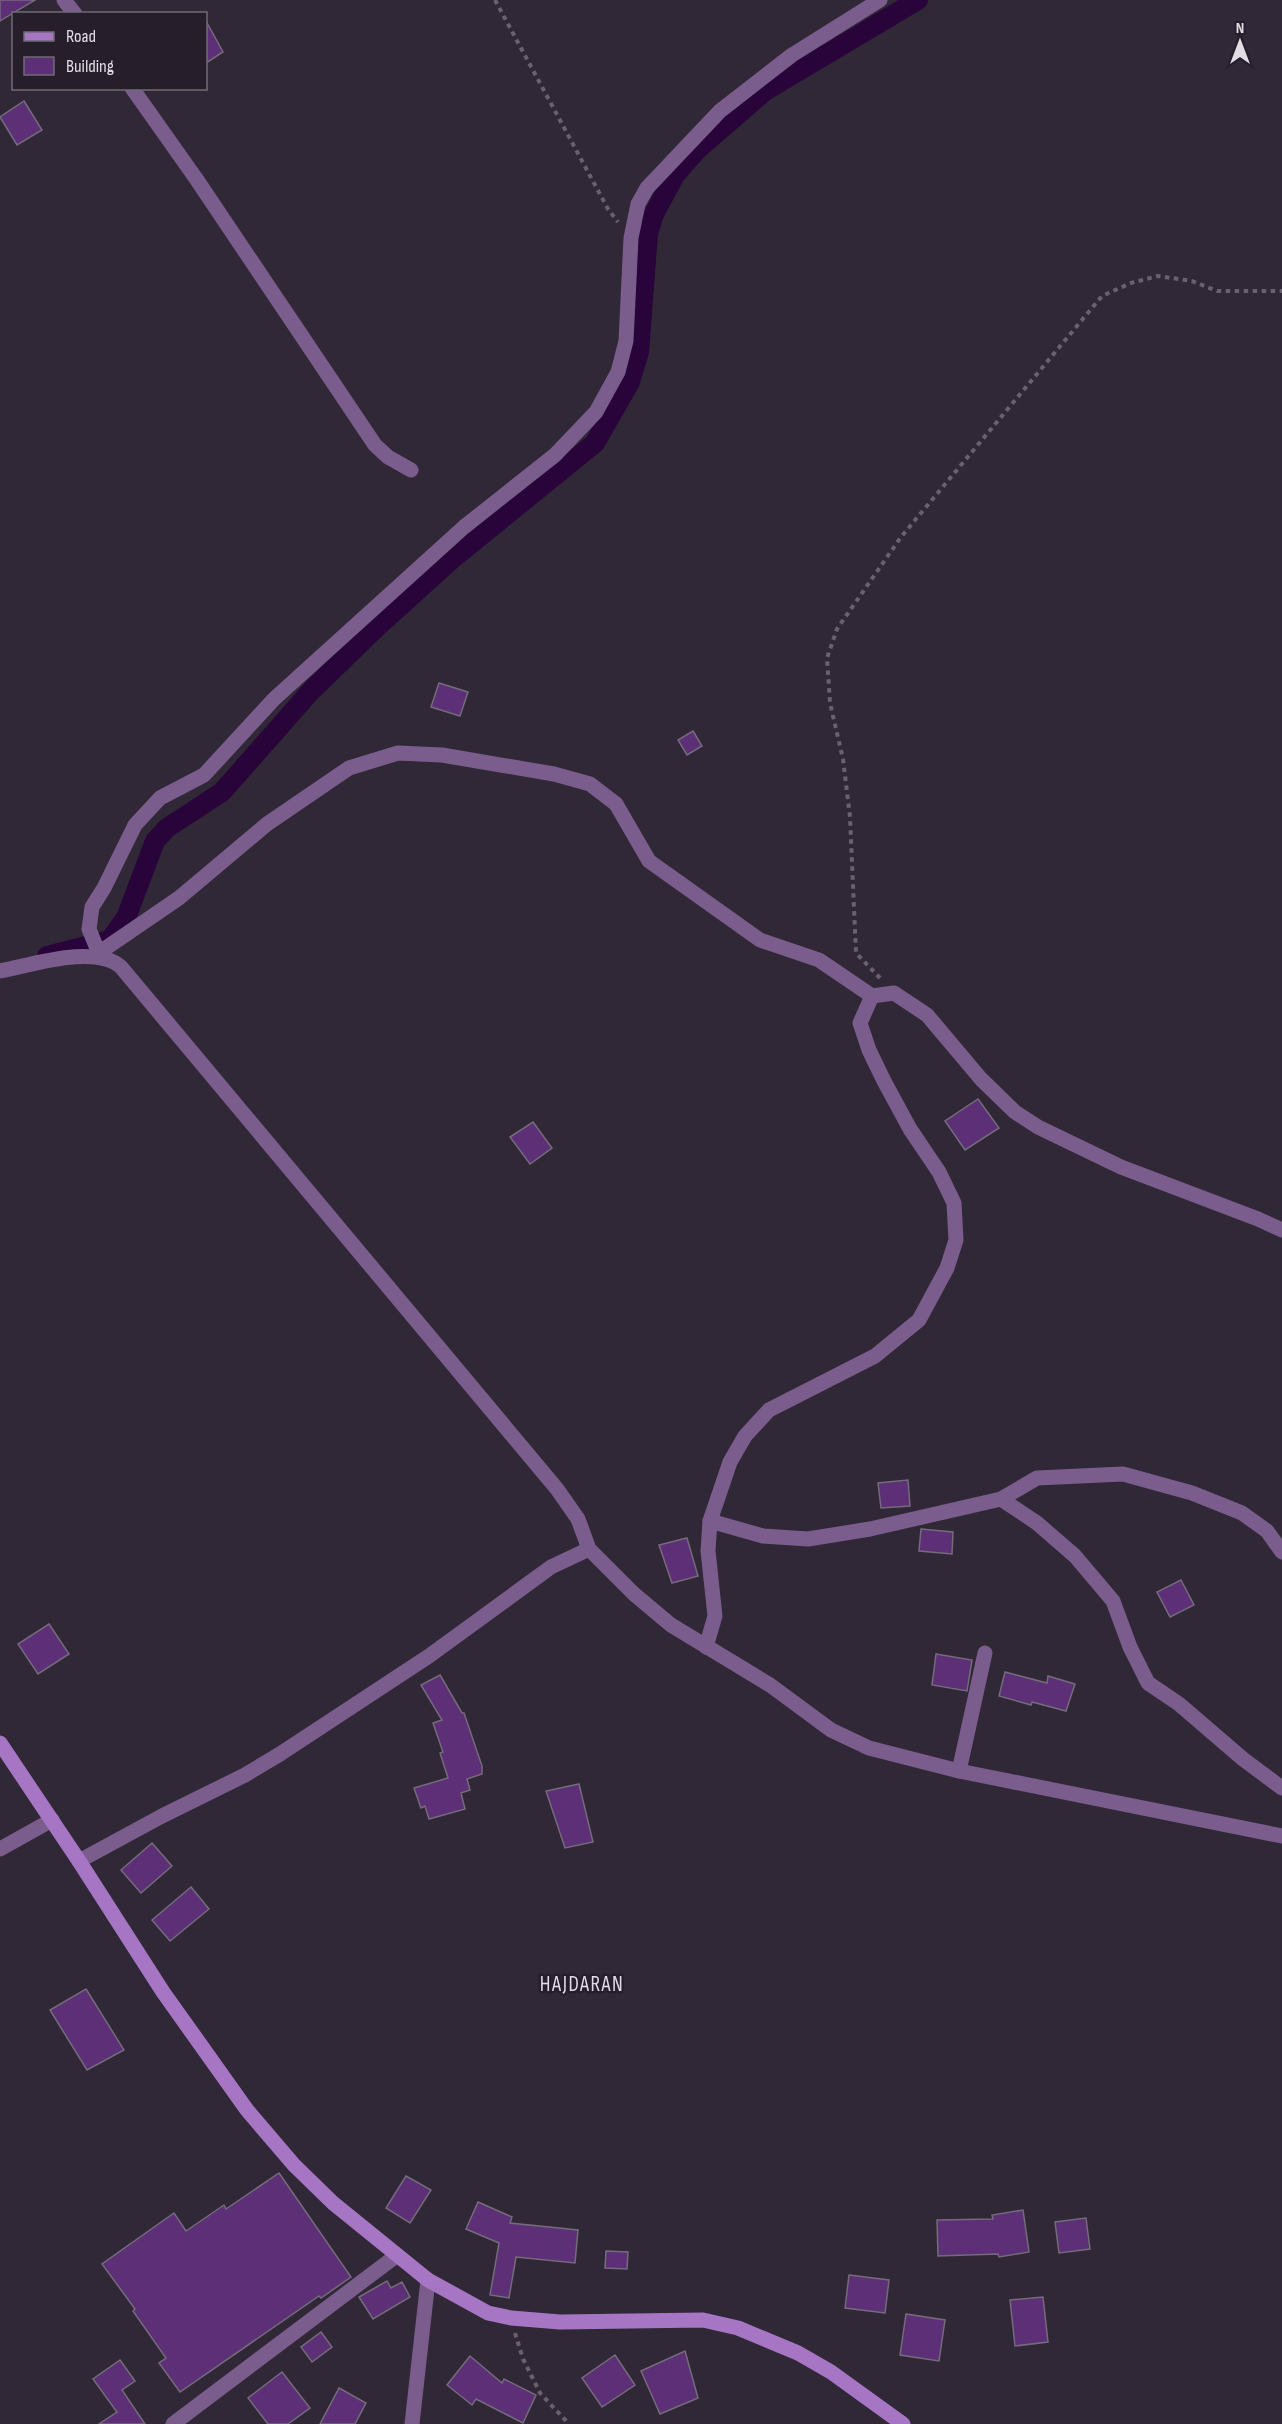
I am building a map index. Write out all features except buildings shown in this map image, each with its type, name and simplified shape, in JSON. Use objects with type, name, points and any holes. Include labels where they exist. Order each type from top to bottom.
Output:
[{"type":"main road","points":[[0,1743],[163,1992],[247,2110],[333,2204],[396,2256],[428,2280],[488,2313],[511,2318],[560,2322],[703,2320],[738,2328],[798,2353],[831,2372],[903,2424]]},
{"type":"street","points":[[64,0],[73,12]]},
{"type":"street","points":[[880,0],[792,55],[720,111],[647,188],[638,204],[631,238],[626,341],[618,372],[596,412],[555,455],[464,527],[274,699],[204,775],[160,798],[135,825],[92,907],[89,928],[98,952],[114,961],[136,983],[557,1489],[578,1519],[589,1549],[634,1594],[671,1625],[770,1685],[831,1730],[869,1748],[959,1771],[1282,1836]]},
{"type":"street","points":[[133,90],[197,180],[375,445],[388,457],[411,470]]},
{"type":"street","points":[[0,971],[98,952],[179,898],[267,824],[349,768],[398,753],[442,755],[554,774],[590,784],[616,804],[649,861],[760,940],[819,960],[872,996],[894,993],[927,1015],[981,1079],[1015,1112],[1038,1127],[1121,1167],[1282,1230]]},
{"type":"street","points":[[705,1647],[715,1616],[708,1551],[710,1521],[730,1462],[745,1436],[770,1410],[875,1356],[919,1320],[947,1268],[956,1240],[954,1203],[939,1172],[910,1129],[869,1050],[860,1023],[872,996]]},
{"type":"street","points":[[710,1521],[762,1536],[808,1539],[870,1529],[1001,1499],[1037,1478],[1123,1474],[1192,1493],[1242,1513],[1267,1531],[1282,1552]]},
{"type":"street","points":[[1001,1499],[1037,1523],[1075,1556],[1113,1601],[1130,1647],[1148,1683],[1179,1704],[1282,1788]]},
{"type":"street","points":[[79,1861],[245,1775],[280,1754],[429,1656],[551,1567],[589,1549]]},
{"type":"street","points":[[959,1771],[985,1653]]},
{"type":"street","points":[[0,1849],[52,1820]]},
{"type":"street","points":[[173,2424],[396,2256]]},
{"type":"street","points":[[412,2424],[428,2280]]},
{"type":"path","points":[[495,0],[608,209],[631,238]]},
{"type":"path","points":[[894,993],[856,953],[850,817],[843,759],[830,704],[827,658],[837,629],[901,537],[1102,296],[1131,283],[1158,276],[1192,281],[1217,291],[1282,291]]},
{"type":"path","points":[[511,2318],[524,2359],[540,2393],[568,2424]]},
{"type":"waterway","points":[[47,956],[110,940],[126,918],[155,841],[167,828],[222,792],[311,691],[377,627],[451,560],[595,443],[630,382],[639,352],[648,233],[654,214],[675,175],[697,150],[765,91],[918,0]]},
{"type":"district","name":"HAJDARAN","points":[[582,1984]]}]
